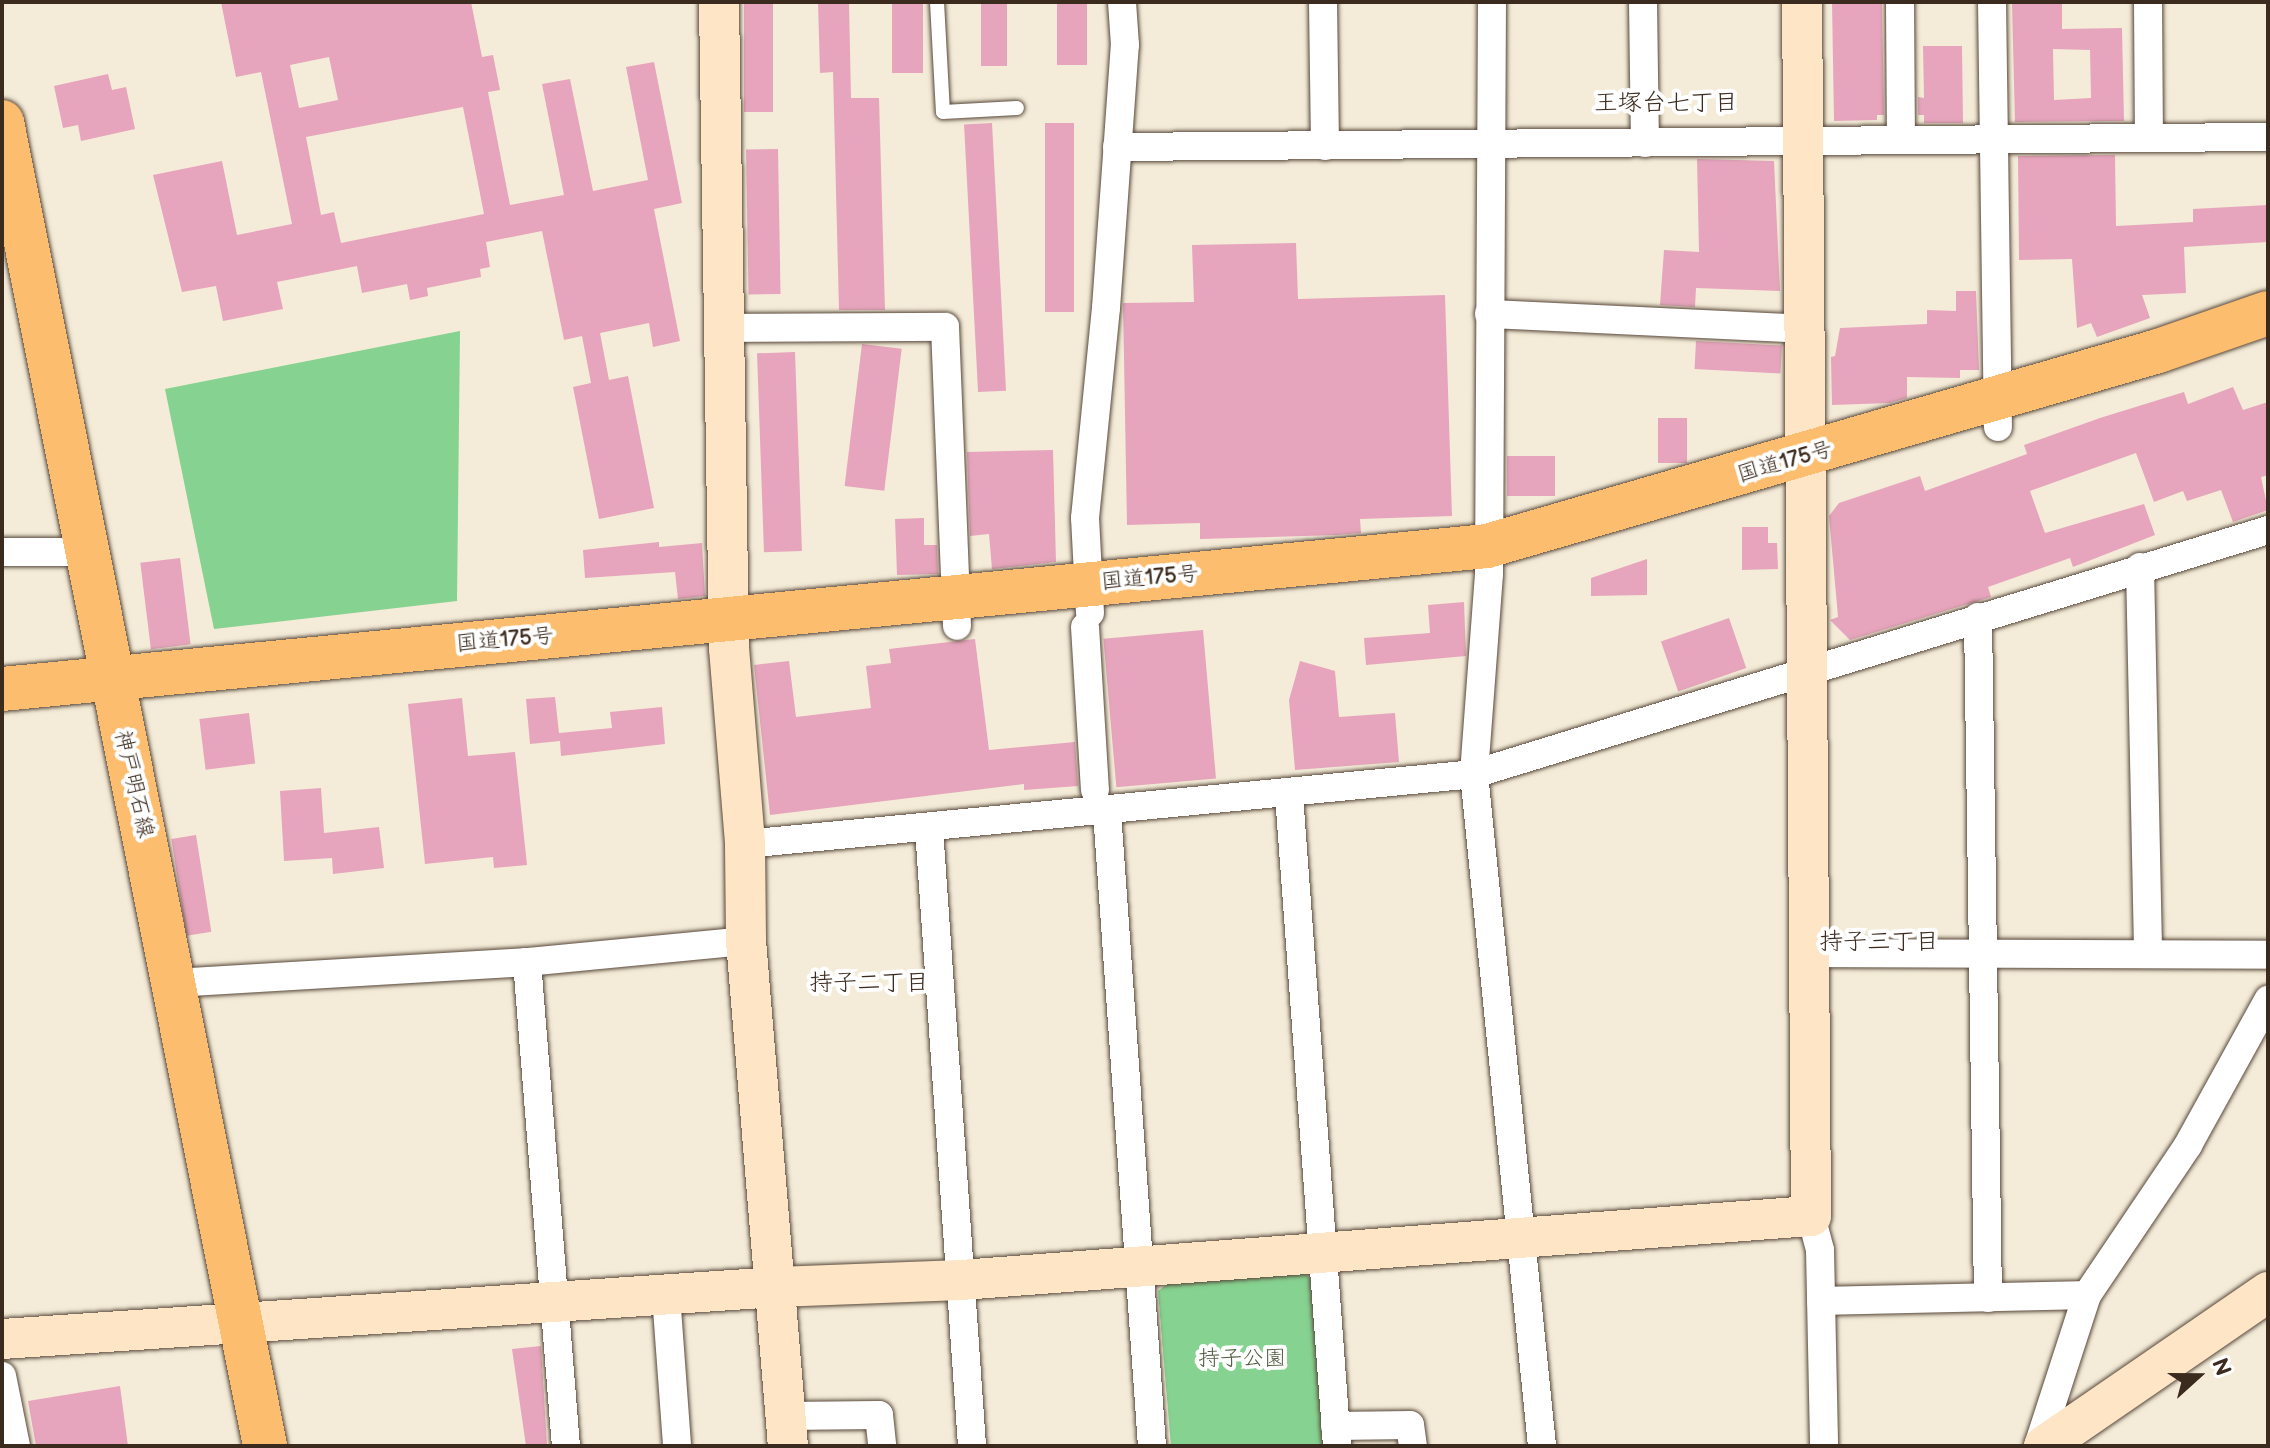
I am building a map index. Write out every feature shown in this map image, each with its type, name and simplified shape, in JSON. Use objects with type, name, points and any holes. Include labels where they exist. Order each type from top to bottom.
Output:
[{"type":"main road","name":"神戸明石線","points":[[2,122],[112,692],[131,758],[265,1446]]},
{"type":"main road","name":"国道175号","points":[[1997,413],[2268,313]]},
{"type":"main road","name":"国道175号","points":[[2,689],[112,692],[956,611],[1088,608],[1488,560],[1997,413],[2268,345]]},
{"type":"main road","name":"国道175号","points":[[2,717],[112,692]]},
{"type":"street","points":[[719,2],[730,633],[745,844],[746,941],[787,1431],[879,1415],[882,1446]]},
{"type":"street","points":[[1122,2],[1125,45],[1085,518],[1101,801],[1152,1446]]},
{"type":"street","points":[[1323,2],[1325,146]]},
{"type":"street","points":[[1492,2],[1488,560],[1474,774],[1542,1446]]},
{"type":"street","points":[[1643,2],[1645,143]]},
{"type":"street","points":[[1802,2],[1805,329],[1803,670],[1811,1216],[1820,1250],[1824,1446]]},
{"type":"street","points":[[1900,2],[1901,140]]},
{"type":"street","points":[[1992,2],[1997,413]]},
{"type":"street","points":[[2148,2],[2149,136]]},
{"type":"street","points":[[1117,147],[2268,137]]},
{"type":"street","points":[[1489,314],[1805,329]]},
{"type":"street","points":[[725,328],[945,327],[956,611]]},
{"type":"street","points":[[745,844],[929,829],[1101,801],[1289,795],[1474,774],[1803,670],[2268,530]]},
{"type":"street","points":[[2,552],[85,552]]},
{"type":"street","points":[[2140,567],[2148,952]]},
{"type":"street","points":[[1978,617],[1988,1298]]},
{"type":"street","points":[[1289,795],[1336,1436],[1410,1425],[1413,1446]]},
{"type":"street","points":[[929,829],[972,1446]]},
{"type":"street","points":[[175,983],[527,962],[746,941]]},
{"type":"street","points":[[1808,953],[2148,952],[2268,955]]},
{"type":"street","points":[[527,962],[551,1304],[566,1446]]},
{"type":"street","points":[[2038,1446],[2087,1295],[2188,1145],[2268,1000]]},
{"type":"street","points":[[2,1339],[241,1327],[777,1287],[961,1280],[1139,1263],[1521,1239],[1811,1216]]},
{"type":"street","points":[[2044,1446],[2268,1292]]},
{"type":"street","points":[[666,1295],[677,1446]]},
{"type":"street","points":[[1821,1301],[2087,1295]]},
{"type":"street","points":[[2,1376],[16,1446]]},
{"type":"lane","points":[[937,2],[943,112],[1017,108]]},
{"type":"green space","points":[[460,331],[457,601],[214,629],[165,389]]},
{"type":"green space","name":"持子公園","points":[[1305,1273],[1315,1285],[1326,1446],[1171,1446],[1158,1291],[1171,1281]]},
{"type":"building","points":[[221,2],[471,2],[482,57],[493,55],[500,90],[488,92],[510,205],[564,195],[542,84],[570,79],[593,191],[648,180],[626,67],[654,62],[682,203],[654,209],[680,341],[653,347],[649,323],[600,333],[609,380],[628,376],[654,508],[599,519],[573,387],[591,383],[582,336],[564,340],[542,231],[486,242],[490,267],[480,269],[481,277],[427,288],[428,296],[410,300],[407,284],[362,293],[357,266],[277,282],[283,309],[223,321],[216,286],[182,292],[153,175],[222,161],[237,235],[292,224],[261,72],[236,77]],"holes":[[[329,57],[338,100],[299,108],[290,65]],[[463,107],[484,214],[341,243],[334,212],[321,215],[306,137]]]},
{"type":"building","points":[[744,2],[773,2],[773,112],[744,112]]},
{"type":"building","points":[[818,2],[849,2],[851,98],[879,98],[885,310],[839,310],[833,72],[820,73]]},
{"type":"building","points":[[892,2],[923,2],[923,73],[892,73]]},
{"type":"building","points":[[981,2],[1007,2],[1007,66],[981,66]]},
{"type":"building","points":[[1057,2],[1087,2],[1087,65],[1057,65]]},
{"type":"building","points":[[1832,2],[1882,2],[1884,115],[1877,115],[1877,120],[1834,121]]},
{"type":"building","points":[[2012,2],[2062,2],[2062,29],[2122,28],[2124,121],[2015,122]],"holes":[[[2053,49],[2090,50],[2091,98],[2054,100]]]},
{"type":"building","points":[[1923,46],[1962,46],[1963,123],[1924,123],[1924,115],[1918,115],[1918,97],[1924,98]]},
{"type":"building","points":[[108,74],[112,90],[126,87],[135,129],[81,141],[78,125],[63,128],[54,86]]},
{"type":"building","points":[[992,123],[1006,391],[978,392],[964,124]]},
{"type":"building","points":[[1045,123],[1074,123],[1074,312],[1045,312]]},
{"type":"building","points":[[778,149],[781,294],[749,295],[746,150]]},
{"type":"building","points":[[2115,155],[2116,226],[2193,222],[2193,209],[2268,205],[2268,242],[2184,247],[2186,293],[2142,295],[2150,318],[2097,337],[2091,323],[2077,328],[2072,259],[2019,260],[2018,156]]},
{"type":"building","points":[[1697,159],[1774,161],[1780,291],[1696,288],[1695,307],[1660,305],[1664,250],[1699,252]]},
{"type":"building","points":[[1296,243],[1298,299],[1445,295],[1452,516],[1360,519],[1361,533],[1200,539],[1200,523],[1127,525],[1123,303],[1194,302],[1192,245]]},
{"type":"building","points":[[1956,291],[1976,291],[1979,370],[1960,370],[1960,378],[1907,377],[1907,398],[1890,403],[1832,405],[1831,357],[1835,356],[1840,328],[1927,324],[1927,310],[1956,311]]},
{"type":"building","points":[[1696,341],[1782,346],[1780,373],[1695,369]]},
{"type":"building","points":[[862,344],[902,349],[884,491],[845,486]]},
{"type":"building","points":[[795,352],[802,551],[764,552],[757,353]]},
{"type":"building","points":[[2233,387],[2243,410],[2268,402],[2268,475],[2261,477],[2268,510],[2233,522],[2221,490],[2187,501],[2183,491],[2154,502],[2136,453],[2030,491],[2045,533],[2144,504],[2155,535],[2073,567],[2070,558],[1988,587],[1991,597],[1850,640],[1830,620],[1838,617],[1829,516],[1839,503],[1920,476],[1925,491],[2027,454],[2024,445],[2100,418],[2184,392],[2188,404]]},
{"type":"building","points":[[1658,418],[1687,418],[1687,463],[1658,463]]},
{"type":"building","points":[[1053,450],[1056,562],[992,569],[989,534],[970,536],[967,452]]},
{"type":"building","points":[[1507,456],[1555,456],[1555,496],[1507,496]]},
{"type":"building","points":[[924,518],[924,545],[937,545],[938,574],[897,575],[895,519]]},
{"type":"building","points":[[1742,527],[1768,527],[1768,543],[1777,543],[1778,569],[1742,570]]},
{"type":"building","points":[[659,542],[659,547],[702,543],[705,596],[678,599],[675,572],[585,578],[583,550]]},
{"type":"building","points":[[180,558],[191,644],[151,649],[140,563]]},
{"type":"building","points":[[1647,559],[1647,595],[1591,596],[1591,578]]},
{"type":"building","points":[[1464,602],[1466,656],[1366,665],[1364,638],[1430,633],[1428,605]]},
{"type":"building","points":[[1729,618],[1746,668],[1678,692],[1661,641]]},
{"type":"building","points":[[1203,630],[1216,778],[1116,787],[1103,639]]},
{"type":"building","points":[[975,639],[989,750],[1075,742],[1078,786],[1024,790],[1024,784],[770,815],[754,665],[789,661],[796,717],[871,708],[866,666],[891,663],[889,649]]},
{"type":"building","points":[[1300,661],[1335,671],[1339,717],[1395,713],[1399,762],[1295,770],[1289,700]]},
{"type":"building","points":[[555,697],[559,733],[612,728],[610,712],[662,707],[665,744],[561,756],[560,741],[530,744],[526,699]]},
{"type":"building","points":[[462,698],[468,756],[515,752],[527,865],[494,868],[493,857],[425,864],[408,704]]},
{"type":"building","points":[[249,713],[255,764],[206,770],[199,719]]},
{"type":"building","points":[[321,788],[324,833],[379,827],[384,868],[333,874],[332,858],[284,861],[280,791]]},
{"type":"building","points":[[196,835],[211,932],[187,936],[171,839]]},
{"type":"building","points":[[541,1346],[547,1446],[526,1446],[512,1349]]},
{"type":"building","points":[[120,1386],[128,1446],[36,1446],[28,1401]]},
{"type":"district","name":"王塚台七丁目","points":[[1666,103]]},
{"type":"district","name":"持子三丁目","points":[[1879,942]]},
{"type":"district","name":"持子二丁目","points":[[869,983]]}]
